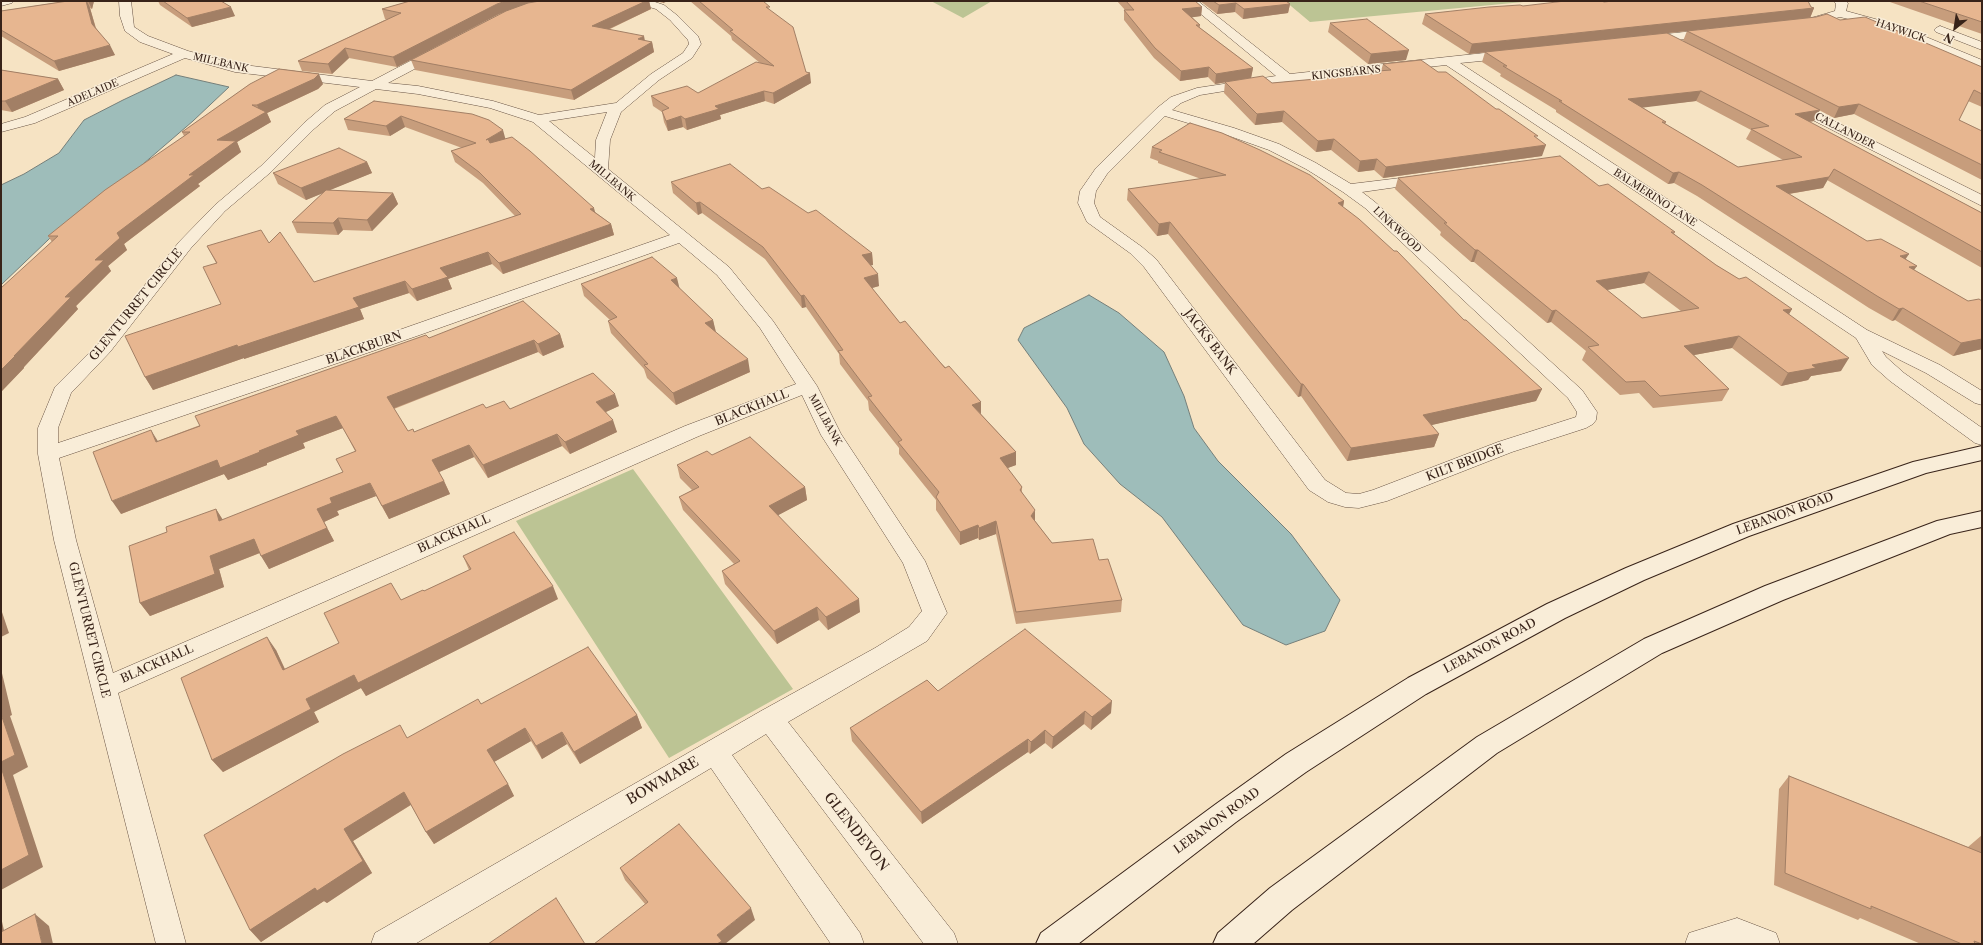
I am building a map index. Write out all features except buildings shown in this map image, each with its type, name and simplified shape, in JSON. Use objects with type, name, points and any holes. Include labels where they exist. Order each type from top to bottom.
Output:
[{"type":"main road","name":"LEBANON ROAD","points":[[1052,944],[1226,813],[1296,763],[1417,686],[1556,611],[1635,574],[1741,530],[1804,506],[1921,467],[1982,454]]},
{"type":"main road","points":[[1229,944],[1282,898],[1487,744],[1654,646],[1774,593],[1945,527],[1982,519]]},
{"type":"street","points":[[1,3],[8,1]]},
{"type":"street","name":"MILLBANK","points":[[125,1],[129,29],[144,39],[184,54],[235,68],[418,90],[493,105],[538,119],[723,271],[767,325],[806,386],[832,434],[914,561],[935,613]]},
{"type":"street","points":[[601,171],[600,162],[603,140],[612,115],[620,106],[655,77],[688,55],[695,44],[694,39],[674,18],[660,7],[640,1]]},
{"type":"street","points":[[1191,1],[1288,79]]},
{"type":"street","points":[[1796,24],[1811,22],[1841,6],[1861,6]]},
{"type":"street","name":"HAYWICK","points":[[1841,6],[1982,64]]},
{"type":"street","name":"HAYWICK","points":[[1931,27],[1982,46]]},
{"type":"street","points":[[1636,41],[1728,32]]},
{"type":"street","points":[[1665,38],[1684,48]]},
{"type":"street","points":[[1936,44],[1961,39]]},
{"type":"street","name":"GLENTURRET CIRCLE","points":[[171,944],[66,540],[48,454],[48,428],[62,391],[104,348],[185,245],[220,208],[266,169],[309,126],[330,108],[452,44]]},
{"type":"street","name":"KINGSBARNS","points":[[1090,187],[1101,171],[1162,111],[1176,100],[1197,92],[1288,79],[1523,53]]},
{"type":"street","name":"ADELAIDE","points":[[1,128],[30,120],[184,54]]},
{"type":"street","name":"BALMERINO LANE","points":[[1450,62],[1861,334],[1933,370],[1982,399]]},
{"type":"street","name":"CALLANDER","points":[[1776,95],[1982,201]]},
{"type":"street","points":[[538,119],[620,106]]},
{"type":"street","name":"LINKWOOD","points":[[1162,111],[1229,130],[1274,148],[1311,166],[1348,189],[1370,205],[1575,394],[1584,404],[1587,416]]},
{"type":"street","points":[[1568,159],[1591,156]]},
{"type":"street","points":[[1348,189],[1442,176]]},
{"type":"street","name":"JACKS BANK","points":[[1090,187],[1086,203],[1093,219],[1101,227],[1136,250],[1150,263],[1317,485],[1326,492],[1340,499]]},
{"type":"street","name":"BLACKBURN","points":[[48,454],[400,335],[680,237]]},
{"type":"street","name":"BALMERINO LANE","points":[[1861,334],[1879,362],[1897,377],[1982,438]]},
{"type":"street","name":"BLACKHALL","points":[[104,688],[685,434],[806,386]]},
{"type":"street","name":"KILT BRIDGE","points":[[1340,499],[1355,501],[1373,498],[1505,447],[1579,424],[1586,420],[1587,416]]},
{"type":"street","name":"BOWMARE","points":[[386,944],[770,719],[884,656],[918,634],[935,613]]},
{"type":"street","name":"GLENDEVON","points":[[770,719],[943,944]]},
{"type":"street","points":[[714,752],[849,944]]},
{"type":"street","points":[[1701,944],[1737,933],[1765,944]]},
{"type":"green space","points":[[931,1],[992,1],[963,18]]},
{"type":"green space","points":[[1285,1],[1534,1],[1310,22]]},
{"type":"green space","points":[[633,469],[793,689],[669,758],[516,521]]},
{"type":"water","points":[[176,75],[229,87],[193,121],[128,177],[71,218],[1,285],[1,185],[24,174],[59,153],[84,120]]},
{"type":"water","points":[[1089,295],[1119,313],[1164,352],[1184,396],[1194,428],[1218,461],[1291,534],[1340,600],[1325,631],[1286,645],[1243,625],[1162,517],[1120,484],[1084,444],[1067,408],[1018,340],[1024,328]]}]
